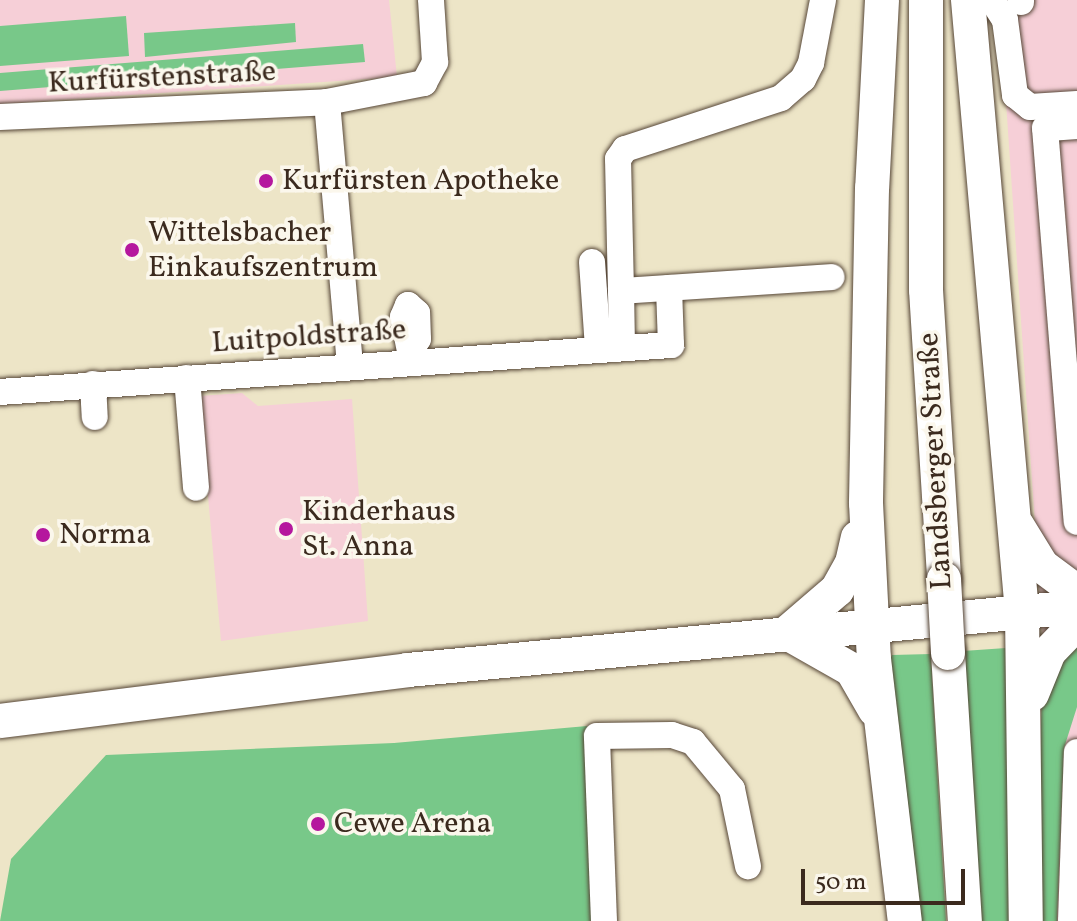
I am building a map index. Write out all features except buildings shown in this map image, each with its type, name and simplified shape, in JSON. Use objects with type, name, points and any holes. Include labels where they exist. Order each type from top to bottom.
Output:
[{"type":"main road","points":[[882,0],[872,188],[866,503],[871,625],[905,921]]},
{"type":"main road","name":"Landsberger Straße","points":[[926,0],[926,290],[965,921]]},
{"type":"main road","points":[[968,0],[1022,612],[1026,721],[1026,921]]},
{"type":"main road","points":[[787,633],[846,578],[866,503]]},
{"type":"main road","points":[[1011,509],[1025,546],[1042,566],[1077,592]]},
{"type":"main road","points":[[0,721],[408,670],[1077,607]]},
{"type":"main road","points":[[1026,721],[1037,672],[1077,623]]},
{"type":"main road","points":[[787,633],[852,670],[882,724]]},
{"type":"street","name":"Kurfürstenstraße","points":[[0,117],[327,102],[390,92],[430,78],[435,62],[431,0]]},
{"type":"street","points":[[610,347],[621,291],[618,159],[625,149],[781,98],[803,79],[811,63],[823,0]]},
{"type":"street","points":[[992,0],[1005,20],[1015,95],[1030,107],[1077,104]]},
{"type":"street","points":[[327,102],[350,365]]},
{"type":"street","points":[[1077,126],[1045,128],[1068,281],[1077,522]]},
{"type":"street","points":[[592,262],[610,347]]},
{"type":"street","points":[[621,291],[832,277]]},
{"type":"street","name":"Luitpoldstraße","points":[[0,392],[350,365],[411,356],[671,345],[669,288]]},
{"type":"street","points":[[181,378],[190,482]]},
{"type":"street","points":[[93,384],[95,417]]},
{"type":"street","points":[[604,921],[597,736],[672,735],[693,742],[732,789],[748,866]]},
{"type":"street","points":[[1073,908],[1077,752]]},
{"type":"shaded area","points":[[0,0],[389,0],[397,77],[0,104]]},
{"type":"shaded area","points":[[999,0],[1077,0],[1077,921],[1051,921],[1047,699]]},
{"type":"shaded area","name":"Kinderhaus St. Anna","points":[[242,393],[258,406],[352,399],[368,621],[221,641],[199,396]]},
{"type":"green space","points":[[126,16],[129,56],[0,66],[0,26]]},
{"type":"green space","points":[[295,23],[296,42],[145,57],[144,33]]},
{"type":"green space","points":[[363,44],[365,62],[0,91],[0,73]]},
{"type":"green space","points":[[1077,639],[1077,707],[1064,748],[1057,921],[1036,921],[1042,686]]},
{"type":"green space","points":[[1006,648],[1014,921],[979,921],[963,651]]},
{"type":"green space","points":[[931,654],[946,921],[917,921],[889,661],[892,655]]},
{"type":"green space","name":"Cewe Arena","points":[[587,726],[596,921],[0,921],[11,859],[106,755],[394,743]]},
{"type":"place","name":"Kurfürsten Apotheke","points":[[266,181]]},
{"type":"place","name":"Wittelsbacher Einkaufszentrum","points":[[132,250]]},
{"type":"place","name":"Kinderhaus St. Anna","points":[[286,529]]},
{"type":"place","name":"Norma","points":[[43,535]]},
{"type":"place","name":"Cewe Arena","points":[[318,824]]}]
